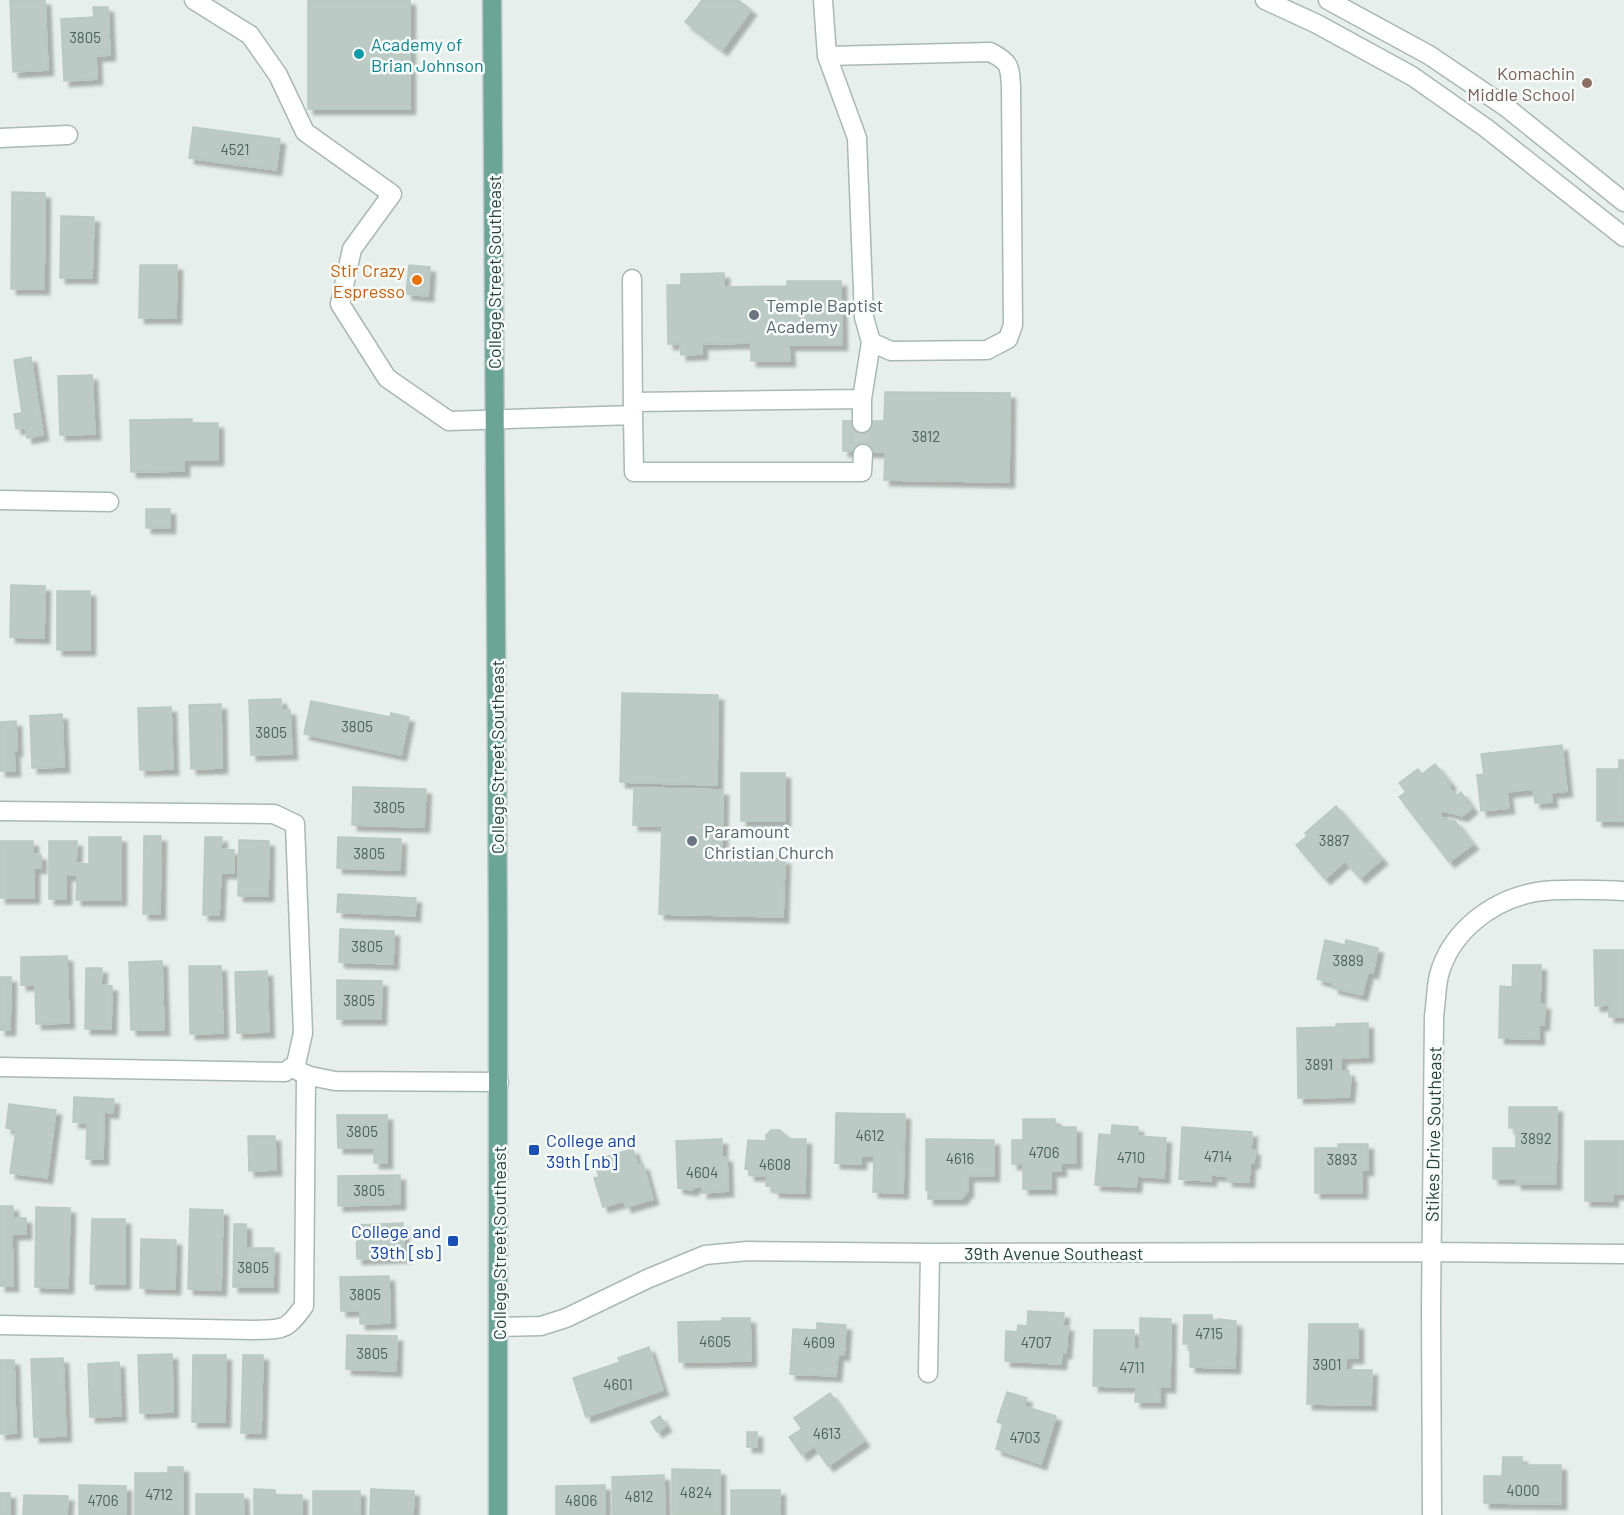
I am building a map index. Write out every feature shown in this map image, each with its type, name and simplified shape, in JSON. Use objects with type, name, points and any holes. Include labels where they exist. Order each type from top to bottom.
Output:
[{"type":"main road","name":"College Street Southeast","points":[[492,0],[499,1082],[498,1515]]},
{"type":"street","points":[[194,0],[250,35],[278,75],[305,132],[392,194],[352,249],[340,304],[387,378],[449,421],[633,408],[862,399]]},
{"type":"street","points":[[823,0],[826,56],[856,138],[864,317],[871,342],[862,399],[862,423]]},
{"type":"street","points":[[1265,0],[1317,24],[1412,76],[1486,128],[1624,237]]},
{"type":"street","points":[[1328,0],[1429,55],[1506,106],[1624,202]]},
{"type":"street","points":[[826,56],[990,52],[1004,59],[1010,72],[1013,325],[1008,339],[987,350],[891,351],[871,342]]},
{"type":"street","points":[[0,138],[68,135]]},
{"type":"street","points":[[632,279],[634,472],[862,472],[863,454]]},
{"type":"street","points":[[0,500],[109,502]]},
{"type":"street","points":[[0,811],[274,814],[295,824],[303,1033],[296,1064],[299,1071],[304,1306],[291,1324],[279,1329],[0,1326]]},
{"type":"street","name":"Stikes Drive Southeast","points":[[1432,1515],[1434,1016],[1439,975],[1454,942],[1478,916],[1505,902],[1536,892],[1624,891]]},
{"type":"street","points":[[0,1067],[299,1071],[335,1081],[499,1082]]},
{"type":"street","name":"39th Avenue Southeast","points":[[498,1327],[542,1326],[705,1255],[748,1251],[1624,1254]]},
{"type":"street","points":[[928,1373],[930,1253]]},
{"type":"building","points":[[10,0],[45,0],[48,70],[13,72]]},
{"type":"building","name":"Academy of Brian Johnson","points":[[308,0],[410,0],[410,109],[308,109]]},
{"type":"building","points":[[702,0],[738,0],[751,10],[722,50],[685,22]]},
{"type":"building","points":[[93,7],[108,7],[110,55],[96,56],[97,79],[64,81],[61,19],[94,17]]},
{"type":"building","points":[[193,127],[280,139],[276,170],[189,158]]},
{"type":"building","points":[[12,192],[45,193],[44,289],[11,289]]},
{"type":"building","points":[[61,216],[94,217],[92,278],[60,278]]},
{"type":"building","points":[[140,265],[177,265],[176,318],[139,318]]},
{"type":"building","points":[[409,265],[430,267],[428,296],[406,294]]},
{"type":"building","name":"Temple Baptist Academy","points":[[724,273],[724,287],[787,286],[787,281],[841,281],[842,345],[789,345],[790,361],[751,361],[751,343],[702,344],[702,354],[681,355],[680,344],[668,344],[667,285],[681,285],[681,274]]},
{"type":"building","points":[[31,357],[43,435],[27,438],[25,427],[16,429],[14,414],[22,413],[14,360]]},
{"type":"building","points":[[92,375],[95,434],[60,435],[58,376]]},
{"type":"building","points":[[885,392],[1010,393],[1009,482],[884,480],[885,452],[843,451],[843,421],[884,421]]},
{"type":"building","points":[[192,419],[192,423],[218,423],[218,460],[184,460],[184,471],[131,472],[130,420]]},
{"type":"building","points":[[146,509],[170,509],[170,528],[146,528]]},
{"type":"building","points":[[11,585],[45,586],[44,638],[10,637]]},
{"type":"building","points":[[57,591],[90,591],[90,650],[57,650]]},
{"type":"building","points":[[622,693],[718,695],[717,785],[620,782]]},
{"type":"building","points":[[281,699],[282,710],[290,710],[292,754],[251,755],[249,700]]},
{"type":"building","points":[[311,701],[390,717],[391,713],[409,717],[401,755],[304,734]]},
{"type":"building","points":[[221,704],[222,768],[191,769],[189,705]]},
{"type":"building","points":[[171,707],[173,769],[140,770],[138,708]]},
{"type":"building","points":[[62,714],[64,767],[32,768],[30,716]]},
{"type":"building","points":[[16,721],[15,771],[0,771],[0,722]]},
{"type":"building","points":[[1562,745],[1567,791],[1551,793],[1552,802],[1535,803],[1533,789],[1507,792],[1509,808],[1481,811],[1477,775],[1484,774],[1481,754]]},
{"type":"building","points":[[1619,760],[1624,760],[1624,821],[1597,821],[1597,769],[1619,769]]},
{"type":"building","points":[[1435,764],[1451,784],[1448,786],[1456,797],[1461,792],[1472,808],[1462,816],[1443,811],[1439,814],[1442,818],[1455,821],[1473,844],[1449,862],[1399,797],[1406,792],[1399,783],[1418,769],[1422,774]]},
{"type":"building","points":[[741,773],[785,773],[785,821],[741,821]]},
{"type":"building","points":[[353,787],[426,789],[424,827],[352,825]]},
{"type":"building","name":"Paramount Christian Church","points":[[634,788],[723,790],[722,857],[785,859],[783,917],[659,914],[662,826],[633,825]]},
{"type":"building","points":[[1336,806],[1382,859],[1360,878],[1345,861],[1325,879],[1296,845],[1307,836],[1305,833]]},
{"type":"building","points":[[144,836],[161,836],[160,914],[143,914]]},
{"type":"building","points":[[89,837],[121,837],[121,900],[76,900],[77,875],[66,875],[66,899],[49,899],[49,841],[77,841],[76,863],[89,864]]},
{"type":"building","points":[[205,837],[222,837],[221,849],[234,850],[234,873],[221,873],[219,915],[203,915]]},
{"type":"building","points":[[338,837],[401,839],[400,870],[337,868]]},
{"type":"building","points":[[239,840],[269,841],[268,896],[238,896]]},
{"type":"building","points":[[0,841],[33,841],[33,854],[41,855],[41,868],[34,868],[34,898],[0,898]]},
{"type":"building","points":[[338,894],[416,898],[415,916],[337,912]]},
{"type":"building","points":[[340,929],[394,931],[393,964],[339,962]]},
{"type":"building","points":[[1325,940],[1345,945],[1346,940],[1378,948],[1373,973],[1368,972],[1362,995],[1333,988],[1333,983],[1317,979]]},
{"type":"building","points":[[1594,950],[1624,950],[1624,1017],[1609,1017],[1609,1005],[1595,1006]]},
{"type":"building","points":[[67,956],[69,1023],[36,1024],[35,985],[21,985],[21,957]]},
{"type":"building","points":[[162,961],[164,1030],[131,1030],[129,962]]},
{"type":"building","points":[[1513,965],[1541,965],[1540,1004],[1545,1004],[1544,1025],[1539,1025],[1539,1039],[1499,1038],[1500,986],[1512,987]]},
{"type":"building","points":[[189,966],[221,966],[223,1033],[190,1034]]},
{"type":"building","points":[[86,968],[102,968],[101,985],[112,986],[111,1029],[85,1029]]},
{"type":"building","points":[[267,971],[269,1032],[237,1033],[235,972]]},
{"type":"building","points":[[0,977],[11,977],[10,1030],[0,1030]]},
{"type":"building","points":[[337,980],[382,981],[381,1019],[337,1019]]},
{"type":"building","points":[[1368,1023],[1368,1057],[1341,1058],[1341,1071],[1349,1071],[1349,1077],[1351,1077],[1349,1097],[1298,1098],[1297,1028]]},
{"type":"building","points":[[74,1097],[114,1099],[113,1113],[104,1112],[103,1159],[86,1159],[87,1123],[73,1122]]},
{"type":"building","points":[[9,1104],[56,1110],[47,1178],[10,1173],[16,1130],[6,1128]]},
{"type":"building","points":[[1509,1107],[1557,1107],[1556,1184],[1516,1184],[1516,1179],[1493,1179],[1493,1148],[1516,1148],[1516,1128],[1509,1128]]},
{"type":"building","points":[[836,1113],[905,1114],[903,1193],[873,1192],[874,1156],[861,1156],[861,1164],[835,1163]]},
{"type":"building","points":[[337,1115],[387,1115],[387,1163],[374,1163],[374,1148],[338,1148]]},
{"type":"building","points":[[1023,1119],[1055,1119],[1055,1127],[1076,1127],[1076,1163],[1061,1163],[1061,1171],[1051,1171],[1051,1189],[1023,1189],[1023,1164],[1012,1164],[1012,1140],[1023,1140]]},
{"type":"building","points":[[1112,1125],[1138,1127],[1138,1136],[1166,1138],[1164,1178],[1137,1176],[1136,1187],[1095,1185],[1099,1134],[1111,1135]]},
{"type":"building","points":[[1182,1127],[1252,1132],[1251,1150],[1255,1150],[1254,1163],[1250,1163],[1249,1182],[1227,1181],[1228,1176],[1211,1175],[1211,1181],[1179,1179]]},
{"type":"building","points":[[771,1130],[780,1130],[789,1139],[806,1139],[805,1193],[774,1192],[774,1187],[766,1186],[767,1176],[749,1175],[749,1170],[745,1169],[748,1140],[766,1141],[766,1135]]},
{"type":"building","points":[[248,1136],[275,1136],[276,1170],[249,1171]]},
{"type":"building","points":[[722,1139],[722,1157],[727,1157],[728,1191],[702,1193],[702,1186],[694,1187],[692,1190],[678,1188],[676,1141]]},
{"type":"building","points":[[926,1139],[994,1140],[994,1176],[968,1176],[968,1191],[961,1199],[928,1199]]},
{"type":"building","points":[[1585,1141],[1624,1141],[1624,1194],[1613,1194],[1613,1201],[1585,1201]]},
{"type":"building","points":[[1338,1144],[1368,1144],[1368,1170],[1362,1170],[1362,1193],[1315,1193],[1315,1148],[1338,1148]]},
{"type":"building","points":[[633,1149],[638,1166],[643,1164],[653,1199],[626,1207],[624,1201],[603,1207],[594,1178],[599,1177],[594,1160]]},
{"type":"building","points":[[400,1175],[400,1204],[338,1206],[338,1176]]},
{"type":"building","points":[[0,1206],[13,1206],[13,1218],[26,1218],[26,1234],[12,1234],[13,1286],[0,1286]]},
{"type":"building","points":[[36,1207],[70,1208],[68,1288],[35,1287]]},
{"type":"building","points":[[190,1209],[223,1210],[221,1290],[188,1289]]},
{"type":"building","points":[[92,1219],[125,1219],[125,1284],[90,1284]]},
{"type":"building","points":[[403,1223],[404,1257],[357,1259],[356,1225]]},
{"type":"building","points":[[234,1224],[246,1224],[246,1248],[274,1248],[273,1287],[233,1287]]},
{"type":"building","points":[[141,1239],[176,1240],[175,1289],[140,1288]]},
{"type":"building","points":[[389,1276],[390,1323],[360,1324],[360,1311],[341,1311],[340,1277]]},
{"type":"building","points":[[1028,1311],[1064,1313],[1063,1326],[1068,1326],[1066,1353],[1062,1353],[1061,1364],[1005,1361],[1006,1331],[1017,1332],[1018,1325],[1027,1326]]},
{"type":"building","points":[[1184,1315],[1212,1315],[1212,1321],[1218,1321],[1218,1319],[1236,1321],[1235,1368],[1190,1367],[1190,1344],[1183,1344]]},
{"type":"building","points":[[722,1318],[750,1318],[751,1361],[679,1362],[678,1322],[722,1321]]},
{"type":"building","points":[[1140,1318],[1171,1319],[1170,1387],[1160,1387],[1160,1402],[1135,1402],[1136,1387],[1093,1386],[1094,1330],[1134,1330],[1134,1349],[1140,1349]]},
{"type":"building","points":[[817,1323],[846,1325],[844,1355],[838,1354],[836,1376],[790,1374],[793,1329],[817,1330]]},
{"type":"building","points":[[1309,1324],[1358,1324],[1358,1358],[1346,1358],[1346,1370],[1372,1370],[1371,1405],[1307,1404]]},
{"type":"building","points":[[347,1335],[397,1336],[396,1371],[346,1369]]},
{"type":"building","points":[[649,1347],[663,1390],[586,1417],[573,1378],[620,1362],[618,1358]]},
{"type":"building","points":[[172,1354],[173,1412],[140,1413],[138,1355]]},
{"type":"building","points":[[193,1355],[226,1355],[225,1422],[192,1422]]},
{"type":"building","points":[[243,1355],[263,1355],[261,1433],[241,1433]]},
{"type":"building","points":[[63,1358],[66,1436],[34,1437],[31,1359]]},
{"type":"building","points":[[0,1360],[14,1360],[16,1433],[0,1434]]},
{"type":"building","points":[[119,1362],[121,1416],[90,1417],[88,1364]]},
{"type":"building","points":[[1007,1392],[1027,1398],[1024,1406],[1056,1416],[1041,1464],[996,1449],[1003,1424],[997,1422]]},
{"type":"building","points":[[830,1393],[864,1441],[828,1466],[814,1446],[802,1455],[789,1437],[802,1429],[794,1418]]},
{"type":"building","points":[[660,1416],[666,1426],[657,1432],[651,1422]]},
{"type":"building","points":[[747,1432],[757,1432],[757,1447],[747,1447]]},
{"type":"building","points":[[1503,1457],[1522,1457],[1522,1465],[1561,1465],[1561,1504],[1484,1503],[1484,1476],[1502,1476]]},
{"type":"building","points":[[168,1467],[183,1467],[183,1515],[135,1515],[135,1473],[168,1473]]},
{"type":"building","points":[[672,1469],[720,1470],[720,1515],[672,1514]]},
{"type":"building","points":[[664,1475],[665,1515],[613,1515],[612,1477]]},
{"type":"building","points":[[79,1485],[126,1486],[126,1515],[79,1515]]},
{"type":"building","points":[[605,1485],[605,1515],[556,1515],[556,1486]]},
{"type":"building","points":[[254,1489],[275,1490],[275,1495],[302,1495],[302,1515],[254,1515]]},
{"type":"building","points":[[371,1489],[414,1491],[413,1515],[370,1515]]},
{"type":"building","points":[[731,1490],[780,1490],[780,1515],[731,1515]]},
{"type":"building","points":[[313,1491],[360,1491],[360,1515],[313,1515]]},
{"type":"building","points":[[0,1493],[10,1493],[10,1515],[0,1515]]},
{"type":"building","points":[[196,1494],[243,1494],[244,1515],[196,1515]]},
{"type":"building","points":[[24,1495],[68,1496],[67,1515],[23,1515]]},
{"type":"tunnel","points":[[862,423],[863,454]]},
{"type":"place","name":"Academy of Brian Johnson","points":[[359,54]]},
{"type":"place","name":"Komachin Middle School","points":[[1587,83]]},
{"type":"place","name":"Stir Crazy Espresso","points":[[417,280]]},
{"type":"place","name":"Temple Baptist Academy","points":[[754,315]]},
{"type":"place","name":"Paramount Christian Church","points":[[692,841]]},
{"type":"place","name":"College and 39th [nb]","points":[[534,1150]]},
{"type":"place","name":"College and 39th [sb]","points":[[453,1241]]}]
